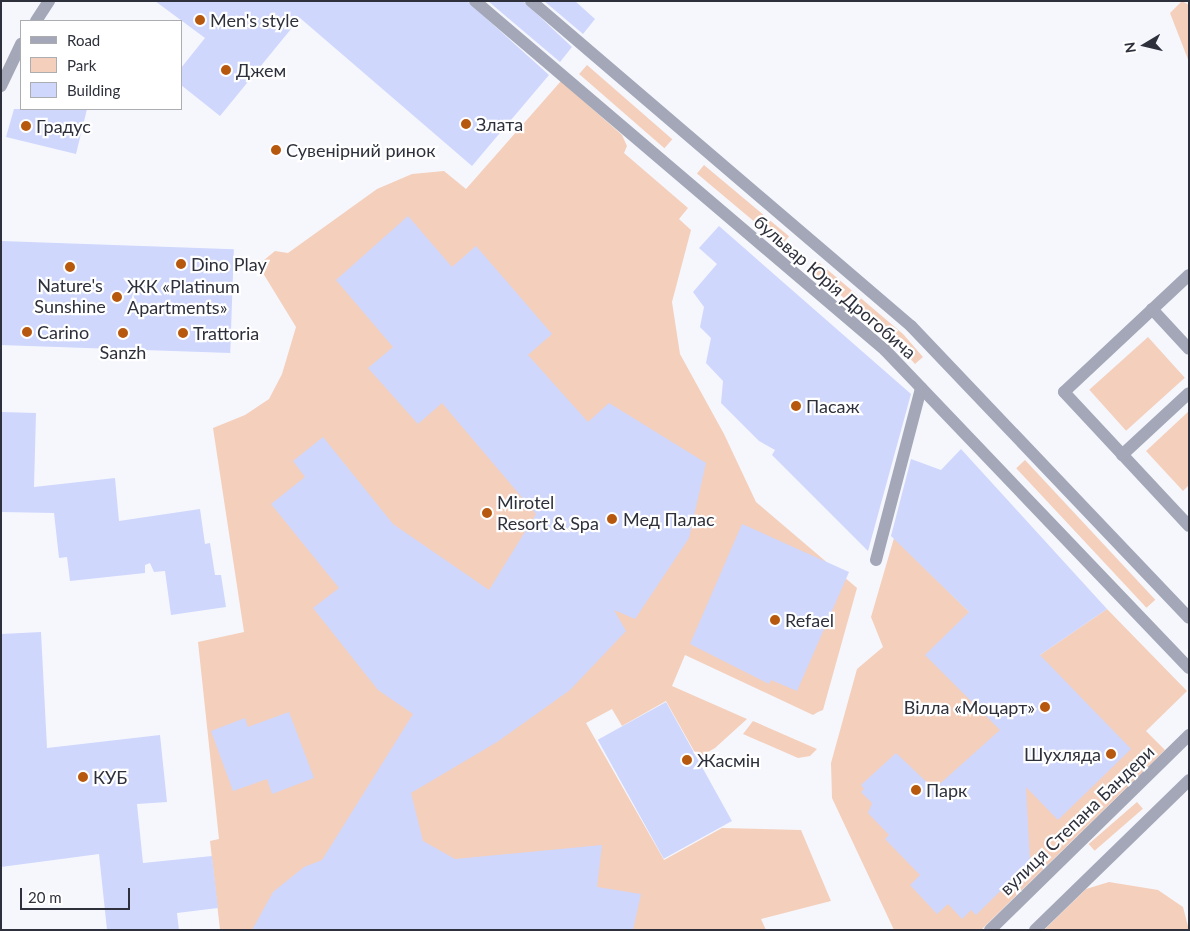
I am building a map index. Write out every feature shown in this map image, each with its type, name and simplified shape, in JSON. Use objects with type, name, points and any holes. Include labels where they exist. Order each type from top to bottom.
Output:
[{"type":"street","points":[[37,20],[49,1]]},
{"type":"street","name":"бульвар Юрія Дрогобича","points":[[475,1],[886,350],[1189,668]]},
{"type":"street","name":"бульвар Юрія Дрогобича","points":[[531,1],[911,326],[1189,618]]},
{"type":"street","points":[[1,86],[20,46]]},
{"type":"street","points":[[1189,275],[1064,392],[1189,526]]},
{"type":"street","points":[[1152,309],[1189,349]]},
{"type":"street","points":[[876,560],[921,388]]},
{"type":"street","points":[[1122,454],[1189,393]]},
{"type":"street","name":"вулиця Степана Бандери","points":[[990,930],[1189,735]]},
{"type":"street","points":[[1035,930],[1189,780]]},
{"type":"green space","points":[[1182,1],[1189,5],[1189,62],[1170,13]]},
{"type":"green space","points":[[587,65],[672,139],[664,148],[579,74]]},
{"type":"green space","name":"Mirotel Resort & Spa","points":[[561,81],[622,135],[627,146],[624,153],[688,208],[679,219],[691,230],[672,302],[680,354],[724,434],[756,502],[857,588],[823,710],[813,715],[685,655],[672,686],[747,719],[715,748],[698,758],[666,701],[622,726],[612,709],[586,723],[664,860],[722,828],[801,830],[831,901],[761,919],[766,930],[220,930],[210,841],[219,839],[198,642],[244,632],[213,428],[245,415],[269,399],[282,374],[296,327],[258,265],[275,251],[288,253],[377,189],[412,174],[444,171],[466,189]]},
{"type":"green space","points":[[704,165],[789,236],[782,245],[697,173]]},
{"type":"green space","points":[[816,260],[903,334],[923,357],[915,364],[894,341],[809,268]]},
{"type":"green space","points":[[1148,337],[1185,378],[1126,431],[1089,390]]},
{"type":"green space","points":[[1189,411],[1189,485],[1183,491],[1146,451]]},
{"type":"green space","points":[[1025,460],[1155,600],[1146,608],[1016,468]]},
{"type":"green space","points":[[894,538],[1024,666],[1107,609],[1187,691],[1146,731],[1165,750],[981,930],[894,930],[832,798],[831,763],[857,669],[883,647],[871,617]]},
{"type":"green space","points":[[753,721],[817,749],[810,756],[798,758],[743,734]]},
{"type":"green space","points":[[1137,802],[1143,809],[1095,851],[1089,844]]},
{"type":"green space","points":[[1109,882],[1158,890],[1183,907],[1189,930],[1044,930],[1086,889]]},
{"type":"building","name":"Злата","points":[[155,1],[467,1],[549,75],[472,166],[300,18],[220,116],[182,86],[182,67],[205,38]]},
{"type":"building","points":[[488,1],[523,1],[572,47],[560,62]]},
{"type":"building","points":[[544,1],[575,1],[595,19],[583,34]]},
{"type":"building","points":[[14,109],[87,110],[76,154],[6,137]]},
{"type":"building","name":"Мед Палас","points":[[408,216],[452,267],[476,246],[552,334],[528,355],[588,422],[609,403],[706,463],[689,538],[635,619],[614,610],[626,631],[570,690],[497,742],[411,793],[423,841],[455,859],[602,845],[597,887],[641,894],[633,930],[252,930],[273,892],[304,867],[322,860],[413,714],[378,690],[313,608],[339,588],[271,504],[305,477],[293,461],[323,437],[393,524],[489,590],[536,514],[442,403],[418,424],[368,368],[393,347],[336,280]]},
{"type":"building","points":[[719,226],[911,394],[868,551],[772,455],[775,450],[759,441],[721,403],[723,381],[706,363],[711,338],[700,327],[704,307],[693,292],[717,264],[699,248]]},
{"type":"building","name":"ЖК «Platinum Apartments»","points":[[1,241],[234,249],[230,353],[1,345]]},
{"type":"building","points":[[1,412],[36,413],[34,487],[115,478],[119,521],[200,509],[205,544],[210,543],[215,575],[221,575],[226,607],[171,615],[165,571],[154,572],[150,563],[145,565],[145,573],[70,581],[67,557],[59,558],[54,513],[1,512]]},
{"type":"building","points":[[961,449],[1107,609],[1040,655],[1131,749],[1058,820],[1026,787],[1030,862],[976,915],[971,910],[962,919],[948,904],[937,914],[910,885],[920,875],[885,839],[889,835],[868,813],[872,803],[861,792],[864,789],[861,785],[896,753],[934,789],[1000,730],[925,655],[969,612],[891,536],[911,459],[941,470]]},
{"type":"building","name":"Refael","points":[[742,524],[849,572],[797,691],[771,680],[769,684],[690,644]]},
{"type":"building","points":[[41,632],[47,748],[160,735],[167,802],[137,804],[143,863],[212,856],[218,908],[177,913],[179,930],[107,930],[99,854],[1,867],[1,634]]},
{"type":"building","points":[[666,702],[732,821],[664,859],[598,740]]},
{"type":"building","points":[[289,712],[314,778],[272,794],[267,779],[233,791],[211,731],[245,718],[248,727]]},
{"type":"place","name":"Men's style","points":[[200,20]]},
{"type":"place","name":"Джем","points":[[226,70]]},
{"type":"place","name":"Злата","points":[[466,124]]},
{"type":"place","name":"Градус","points":[[26,126]]},
{"type":"place","name":"Сувенірний ринок","points":[[276,150]]},
{"type":"place","name":"Dino Play","points":[[181,264]]},
{"type":"place","name":"Nature's Sunshine","points":[[70,267]]},
{"type":"place","name":"ЖК «Platinum Apartments»","points":[[117,297]]},
{"type":"place","name":"Carino","points":[[27,332]]},
{"type":"place","name":"Sanzh","points":[[123,333]]},
{"type":"place","name":"Trattoria","points":[[183,333]]},
{"type":"place","name":"Пасаж","points":[[796,406]]},
{"type":"place","name":"Mirotel Resort & Spa","points":[[487,513]]},
{"type":"place","name":"Мед Палас","points":[[612,519]]},
{"type":"place","name":"Refael","points":[[775,620]]},
{"type":"place","name":"Вілла «Моцарт»","points":[[1045,707]]},
{"type":"place","name":"Шухляда","points":[[1111,754]]},
{"type":"place","name":"Жасмін","points":[[687,760]]},
{"type":"place","name":"КУБ","points":[[83,777]]},
{"type":"place","name":"Парк","points":[[916,790]]}]
